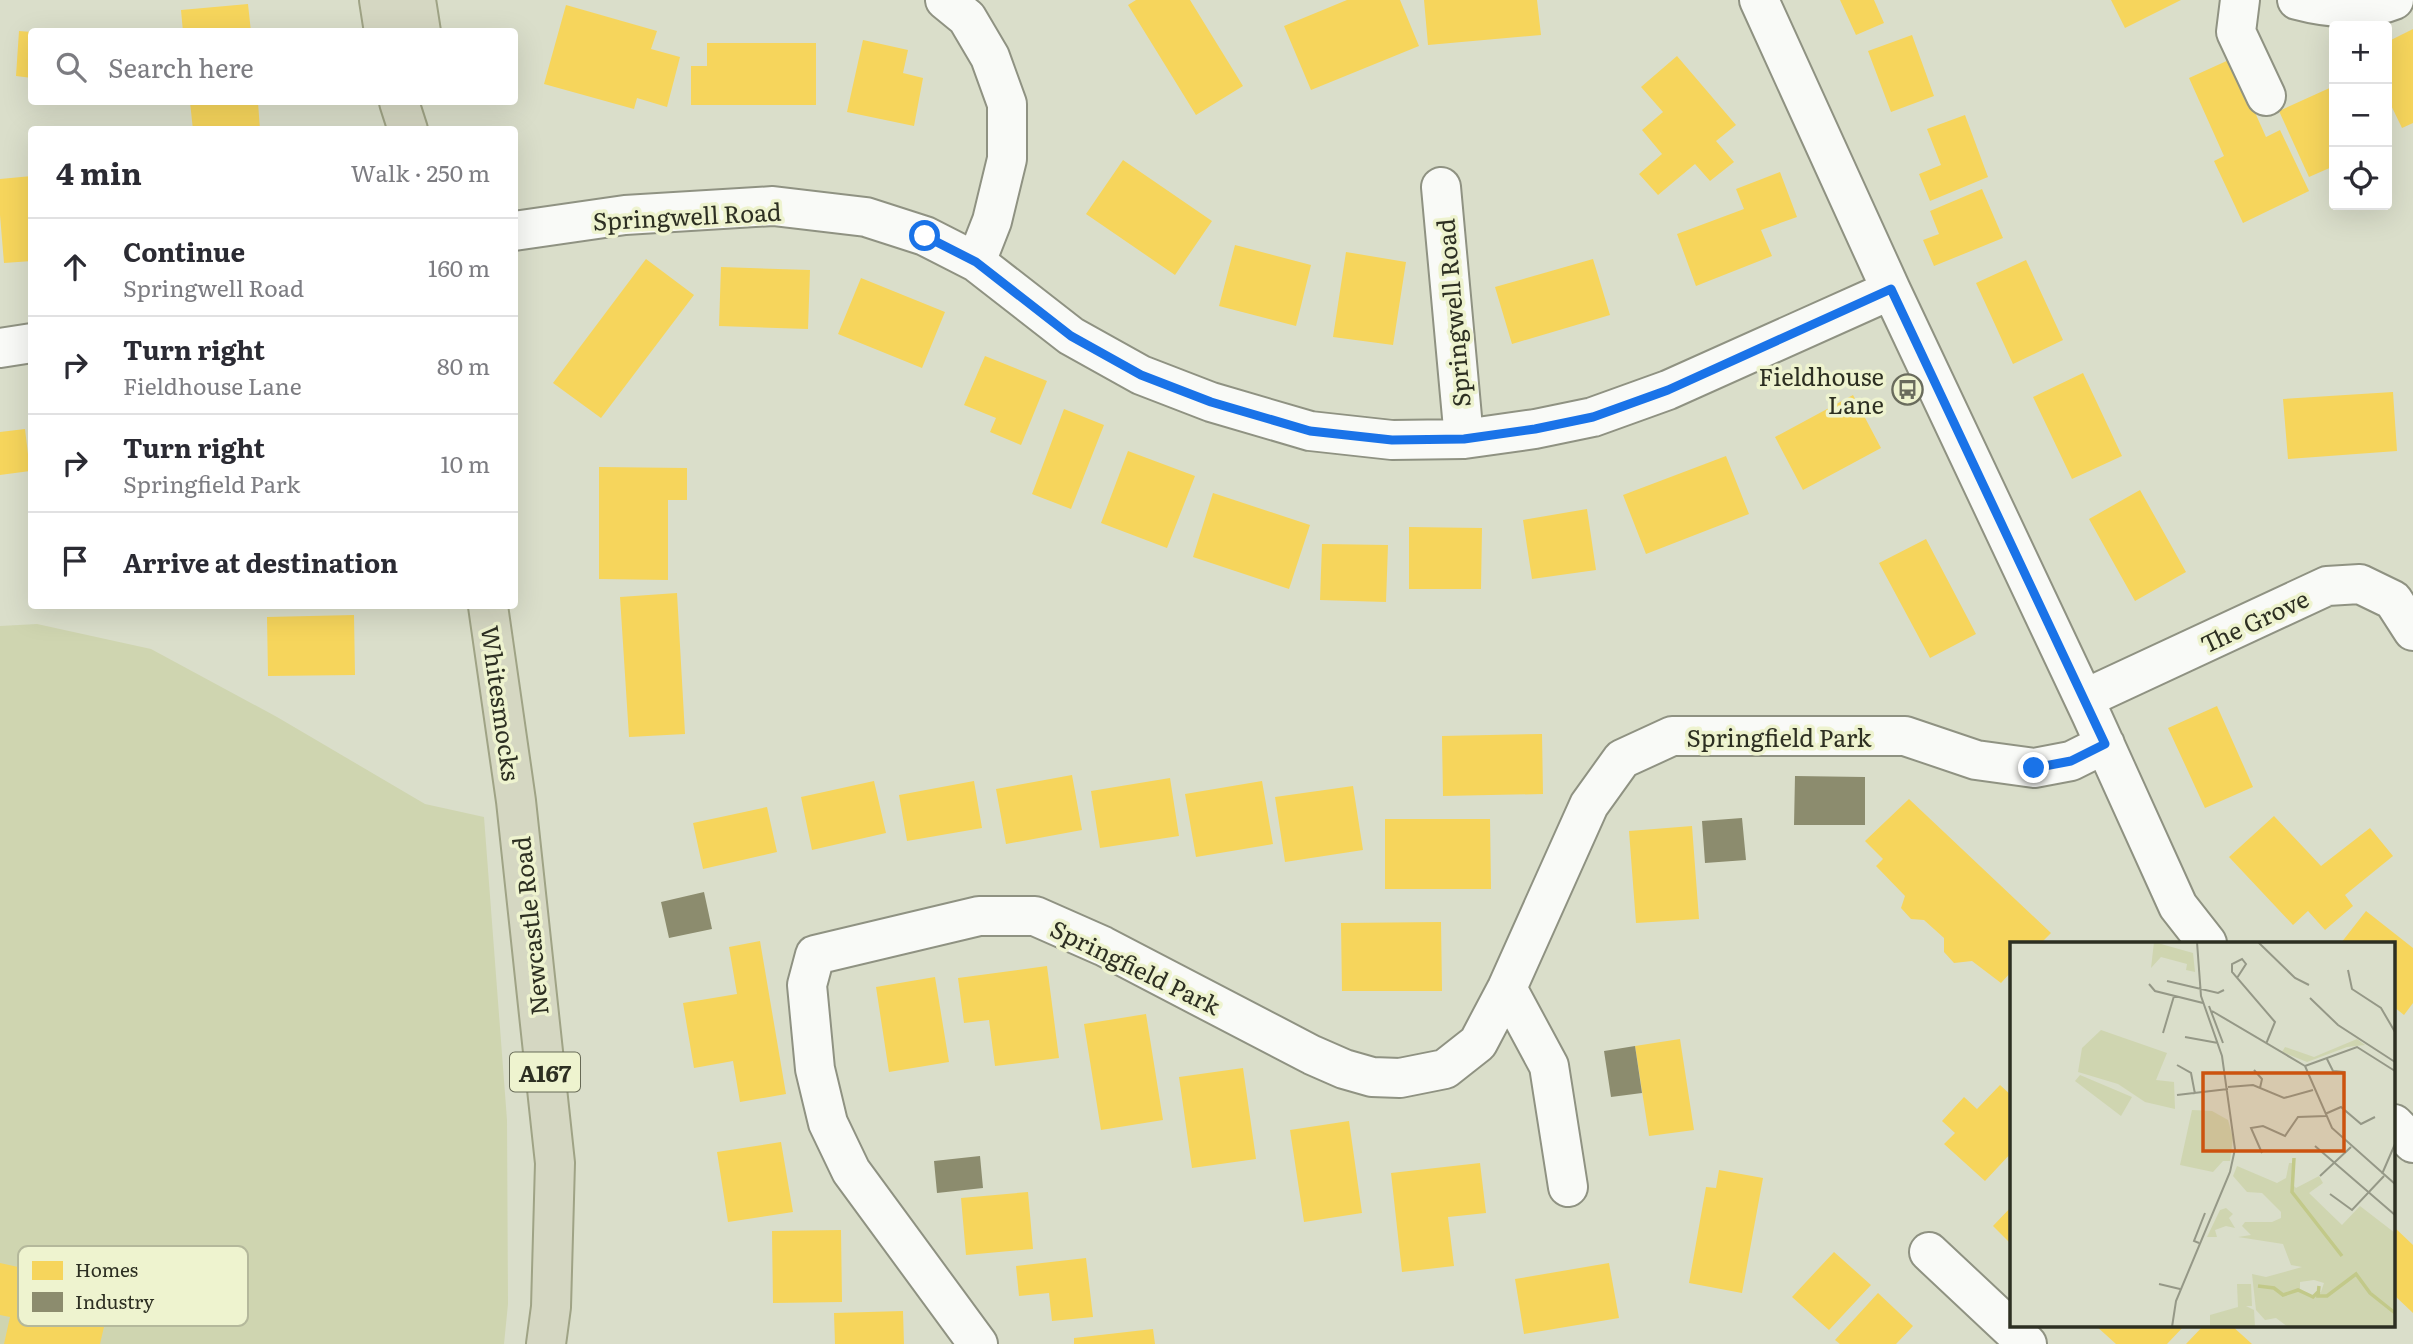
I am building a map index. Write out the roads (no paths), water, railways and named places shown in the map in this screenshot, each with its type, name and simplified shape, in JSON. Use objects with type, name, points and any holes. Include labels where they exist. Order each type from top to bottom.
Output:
[{"type":"highway","points":[[379,0],[383,28]]},
{"type":"highway","points":[[416,0],[420,28]]},
{"type":"highway","points":[[400,105],[407,126]]},
{"type":"highway","points":[[425,105],[425,126]]},
{"type":"highway","name":"Whitesmocks","points":[[488,609],[516,801]]},
{"type":"highway","name":"Newcastle Road","points":[[516,801],[555,1163],[551,1307],[546,1344]]},
{"type":"street","points":[[945,0],[967,18],[979,37],[990,57],[1007,104],[1007,159],[992,221],[976,262]]},
{"type":"street","points":[[1759,0],[2178,906],[2206,942]]},
{"type":"street","points":[[2240,0],[2236,32],[2266,96]]},
{"type":"street","points":[[2297,0],[2325,7],[2384,4],[2394,0]]},
{"type":"street","name":"Springwell Road","points":[[1441,187],[1464,439]]},
{"type":"street","name":"Springwell Road","points":[[518,230],[625,215],[773,206],[866,217],[925,236],[976,262],[1071,336],[1141,375],[1211,402],[1310,431],[1392,440],[1464,439],[1593,417],[1668,390],[1891,289]]},
{"type":"street","points":[[0,348],[28,344]]},
{"type":"street","name":"The Grove","points":[[2084,699],[2327,586],[2360,583],[2393,600],[2413,631]]},
{"type":"street","name":"Springfield Park","points":[[978,1344],[851,1171],[828,1123],[815,1069],[807,985],[815,955],[979,916],[1035,916],[1103,946],[1312,1055],[1344,1069],[1372,1077],[1400,1078],[1445,1069],[1478,1043],[1507,988],[1589,806],[1622,759],[1672,736],[1905,736],[1976,760],[2034,768],[2071,761],[2105,744]]},
{"type":"street","points":[[1507,988],[1549,1066],[1568,1187]]},
{"type":"street","points":[[2396,1126],[2413,1143]]},
{"type":"street","points":[[1929,1252],[2027,1344]]},
{"type":"place","name":"Fieldhouse Lane","points":[[1907,389]]}]
